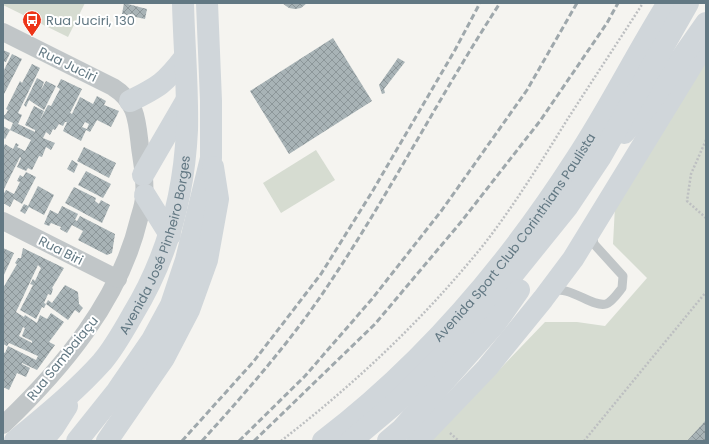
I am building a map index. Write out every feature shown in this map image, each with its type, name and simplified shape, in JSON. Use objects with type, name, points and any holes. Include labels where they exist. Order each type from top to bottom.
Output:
[{"type":"main road","name":"Avenida José Pinheiro Borges","points":[[15,441],[71,393],[102,361],[126,326],[160,264],[170,234],[181,186],[187,130],[183,3]]},
{"type":"main road","points":[[107,441],[144,390],[169,348],[189,310],[207,260],[218,199],[211,158],[211,101],[207,3]]},
{"type":"main road","name":"Avenida Sport Club Corinthians Paulista","points":[[323,441],[376,398],[420,356],[452,322],[503,261],[556,190],[577,158],[668,3]]},
{"type":"main road","name":"Avenida Sport Club Corinthians Paulista","points":[[351,441],[397,402],[465,334],[568,206],[600,158],[688,3]]},
{"type":"main road","points":[[600,158],[648,107],[706,23]]},
{"type":"main road","points":[[417,441],[487,368],[544,299],[573,259],[706,42]]},
{"type":"main road","points":[[130,101],[158,87],[171,75],[185,57]]},
{"type":"main road","points":[[170,234],[144,185],[186,101]]},
{"type":"main road","points":[[77,441],[117,391],[152,340],[171,304],[186,260],[211,158]]},
{"type":"main road","points":[[388,441],[401,430],[495,324],[522,286],[551,240],[568,206]]},
{"type":"main road","points":[[42,441],[66,410],[71,393]]},
{"type":"street","name":"Rua Juciri","points":[[3,32],[113,87],[122,92],[130,101]]},
{"type":"street","name":"Rua Sambaiaçu","points":[[7,415],[73,348],[97,316],[118,279],[134,240],[144,185],[137,122],[130,101]]},
{"type":"street","name":"Rua Biri","points":[[3,220],[118,279]]},
{"type":"lane","points":[[544,299],[554,291],[572,292],[592,302],[603,304],[608,303],[622,288],[623,276],[594,244],[592,228]]},
{"type":"path","points":[[281,441],[331,402],[386,352],[438,299],[485,242],[529,182],[644,3]]},
{"type":"path","points":[[706,140],[691,174],[687,201],[706,218]]},
{"type":"path","points":[[584,441],[706,292]]},
{"type":"shaded area","points":[[3,3],[85,3],[68,37],[3,5]]},
{"type":"shaded area","points":[[706,59],[706,441],[431,441],[545,322],[577,322],[605,326],[647,278],[613,244],[615,206]]},
{"type":"shaded area","points":[[316,150],[335,180],[281,213],[263,183]]},
{"type":"building","points":[[124,3],[147,9],[145,19],[122,14]]},
{"type":"building","points":[[282,3],[307,3],[301,8],[295,9],[289,8]]},
{"type":"building","points":[[333,38],[372,101],[289,154],[250,91]]},
{"type":"building","points":[[3,50],[10,53],[6,62],[3,61]]},
{"type":"building","points":[[12,54],[22,59],[3,96],[3,72]]},
{"type":"building","points":[[398,58],[405,62],[384,89],[385,93],[382,94],[379,85]]},
{"type":"building","points":[[32,64],[40,68],[18,113],[22,115],[18,124],[35,132],[35,130],[25,125],[34,106],[44,111],[39,122],[48,105],[51,106],[60,89],[57,87],[61,79],[82,89],[70,113],[72,114],[80,97],[93,104],[97,96],[106,101],[104,105],[119,111],[111,127],[97,120],[90,132],[86,130],[81,141],[63,131],[67,122],[65,122],[63,126],[59,124],[55,130],[53,129],[50,135],[46,132],[43,138],[55,143],[51,150],[46,147],[42,157],[39,156],[32,170],[28,168],[26,171],[17,167],[21,158],[20,157],[3,191],[3,148],[5,144],[13,149],[16,143],[19,145],[17,147],[25,151],[31,140],[10,130],[13,123],[3,118],[8,110],[6,109],[20,81],[22,83]],"holes":[[[85,122],[89,124],[87,129],[82,127]]]},
{"type":"building","points":[[37,78],[44,82],[41,90],[46,81],[56,86],[44,110],[29,100],[26,107],[24,105]]},
{"type":"building","points":[[3,126],[10,130],[5,139],[3,137]]},
{"type":"building","points":[[84,147],[116,163],[109,178],[77,161]]},
{"type":"building","points":[[72,160],[78,164],[74,173],[67,169]]},
{"type":"building","points":[[86,171],[111,184],[103,198],[78,185]]},
{"type":"building","points":[[26,172],[36,177],[22,204],[14,199],[10,207],[3,203],[3,195],[6,190],[14,194],[20,182],[17,181],[20,175],[23,177]]},
{"type":"building","points":[[38,186],[54,195],[44,215],[29,207],[25,214],[20,211],[24,204],[28,206]]},
{"type":"building","points":[[74,187],[96,198],[95,201],[99,204],[101,200],[110,205],[102,223],[65,203]]},
{"type":"building","points":[[62,206],[78,214],[75,220],[77,221],[80,216],[115,234],[112,253],[107,255],[78,240],[83,231],[72,225],[67,233],[60,229],[61,227],[51,223],[49,226],[44,224],[50,210],[58,214]]},
{"type":"building","points":[[3,248],[14,253],[3,277]]},
{"type":"building","points":[[23,248],[64,268],[52,288],[51,295],[48,294],[44,303],[46,304],[44,308],[42,307],[36,319],[20,310],[33,285],[30,284],[33,279],[35,281],[41,268],[38,265],[16,312],[24,317],[25,315],[37,323],[40,315],[47,319],[51,313],[64,322],[49,342],[55,345],[37,370],[22,363],[30,368],[26,377],[17,373],[9,390],[3,387],[3,352],[5,353],[8,346],[36,360],[38,356],[9,343],[7,346],[3,344],[3,288],[17,264],[15,263],[18,258],[21,258]],"holes":[[[23,327],[25,328],[22,336],[32,341],[32,343],[19,336]]]},
{"type":"building","points":[[65,285],[78,292],[79,304],[83,308],[79,313],[75,310],[68,320],[46,304],[48,300],[52,303]]},
{"type":"building","points":[[706,420],[706,441],[687,441]]},
{"type":"railway","points":[[182,441],[254,361],[321,274],[372,192],[455,50],[480,3]]},
{"type":"railway","points":[[202,441],[252,384],[315,305],[373,215],[500,3]]},
{"type":"railway","points":[[239,441],[305,376],[372,299],[442,210],[527,90],[577,3]]},
{"type":"railway","points":[[254,441],[375,324],[461,222],[540,121],[607,23],[618,3]]},
{"type":"place","name":"Rua Juciri, 130","points":[[32,37]]}]
